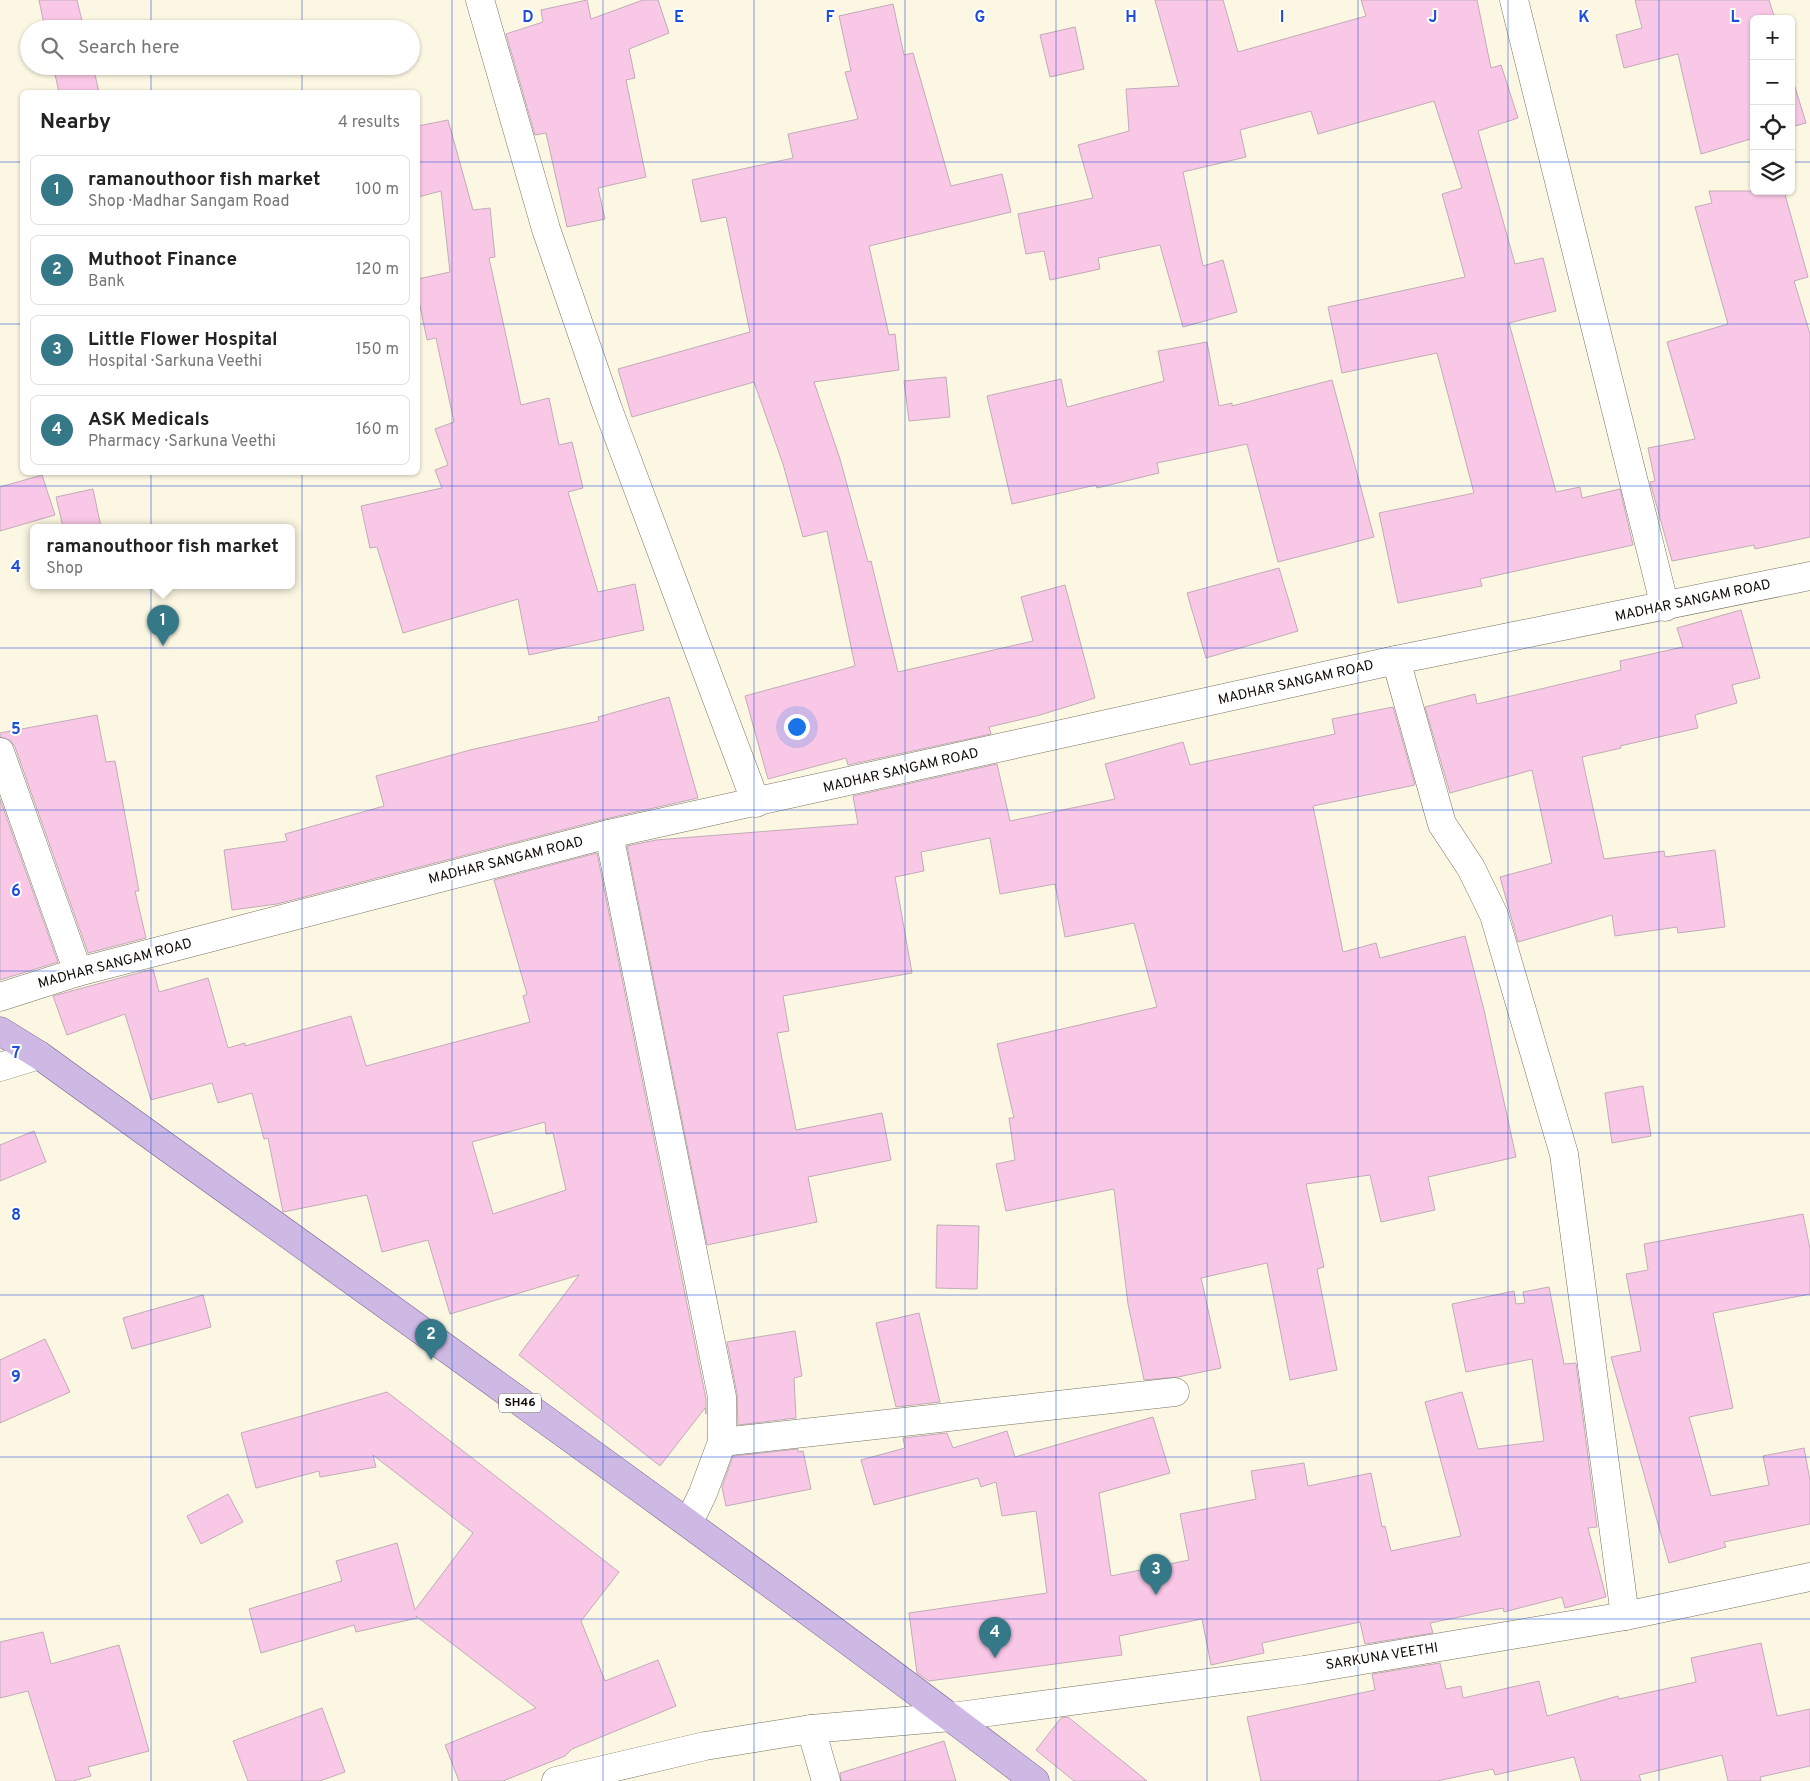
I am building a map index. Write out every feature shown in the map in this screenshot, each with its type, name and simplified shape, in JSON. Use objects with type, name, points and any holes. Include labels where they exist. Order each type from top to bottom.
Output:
[{"type":"main road","name":"SH46","points":[[0,1031],[39,1055],[480,1374],[689,1522],[1035,1781]]},
{"type":"street","points":[[480,0],[546,229],[608,409],[756,803]]},
{"type":"street","points":[[1514,0],[1665,607]]},
{"type":"street","name":"MADHAR SANGAM ROAD","points":[[0,997],[78,972],[609,834],[1396,660],[1665,607],[1810,576]]},
{"type":"street","points":[[1396,660],[1442,824],[1471,868],[1494,915],[1564,1154],[1625,1616]]},
{"type":"street","points":[[0,752],[78,972]]},
{"type":"street","points":[[609,834],[722,1397],[722,1442],[703,1493],[689,1522]]},
{"type":"street","points":[[0,1067],[39,1055]]},
{"type":"street","points":[[722,1442],[1175,1392]]},
{"type":"street","name":"SARKUNA VEETHI","points":[[556,1781],[705,1746],[811,1729],[951,1717],[1304,1670],[1625,1616],[1810,1577]]},
{"type":"street","points":[[811,1729],[826,1781]]},
{"type":"building","points":[[39,0],[77,0],[82,20],[43,20]]},
{"type":"building","points":[[587,0],[591,19],[643,0],[658,0],[669,33],[629,49],[635,78],[626,80],[646,177],[598,188],[605,219],[567,227],[546,133],[535,135],[506,34],[543,22],[541,10]]},
{"type":"building","points":[[1155,0],[1223,0],[1238,52],[1366,16],[1361,0],[1477,0],[1491,68],[1501,65],[1518,118],[1478,131],[1515,264],[1543,258],[1556,311],[1509,323],[1556,492],[1580,487],[1582,498],[1620,489],[1633,545],[1480,579],[1482,586],[1398,603],[1379,513],[1474,493],[1437,353],[1342,373],[1328,307],[1465,277],[1442,194],[1462,188],[1434,101],[1318,134],[1311,111],[1240,130],[1246,157],[1183,172],[1203,266],[1223,260],[1237,312],[1183,327],[1160,245],[1098,258],[1100,269],[1050,280],[1044,251],[1026,254],[1018,214],[1093,198],[1078,145],[1129,131],[1126,89],[1179,86]]},
{"type":"building","points":[[1635,0],[1769,0],[1774,15],[1750,15],[1750,139],[1701,154],[1678,54],[1624,68],[1616,35],[1642,28]]},
{"type":"building","points":[[893,4],[904,55],[913,53],[951,186],[1002,174],[1011,212],[869,246],[889,335],[895,334],[899,370],[814,382],[840,459],[868,562],[871,561],[898,672],[1033,641],[1021,597],[1065,585],[1095,698],[1040,715],[989,727],[991,734],[848,765],[846,758],[768,779],[745,696],[855,666],[827,531],[803,537],[783,464],[754,382],[632,417],[618,369],[750,332],[726,217],[701,222],[692,180],[793,158],[788,134],[858,119],[845,72],[851,71],[839,16]]},
{"type":"building","points":[[1075,27],[1084,69],[1050,77],[1040,35]]},
{"type":"building","points":[[55,75],[95,75],[99,90],[59,90]]},
{"type":"building","points":[[1795,87],[1806,123],[1795,126]]},
{"type":"building","points":[[448,120],[473,210],[490,208],[495,257],[489,258],[521,405],[549,398],[559,445],[572,442],[583,488],[568,492],[598,592],[635,584],[644,630],[529,655],[518,599],[403,633],[377,547],[370,548],[361,506],[442,488],[435,470],[448,465],[435,429],[454,422],[436,338],[427,340],[420,306],[420,279],[450,272],[441,191],[420,196],[420,126]]},
{"type":"building","points":[[1709,191],[1750,191],[1750,195],[1785,195],[1808,277],[1794,281],[1810,334],[1810,537],[1755,549],[1754,545],[1672,561],[1650,482],[1655,481],[1648,448],[1695,439],[1667,342],[1728,324],[1695,207],[1712,203]]},
{"type":"building","points":[[1207,342],[1219,406],[1232,403],[1232,406],[1332,380],[1374,537],[1278,562],[1247,444],[1157,463],[1159,473],[1097,488],[1096,485],[1012,504],[987,396],[1061,379],[1067,407],[1164,381],[1158,351]]},
{"type":"building","points":[[946,377],[950,417],[909,421],[904,381]]},
{"type":"building","points":[[42,475],[55,515],[0,531],[0,487]]},
{"type":"building","points":[[93,489],[100,524],[62,524],[56,497]]},
{"type":"building","points":[[1279,568],[1298,631],[1206,658],[1187,593]]},
{"type":"building","points":[[1741,610],[1760,678],[1732,685],[1737,703],[1695,715],[1698,728],[1582,757],[1604,859],[1664,851],[1665,857],[1715,850],[1725,927],[1678,933],[1677,927],[1615,936],[1612,915],[1518,942],[1500,877],[1552,863],[1532,770],[1450,793],[1425,707],[1475,694],[1477,704],[1621,670],[1620,661],[1683,647],[1677,628]]},
{"type":"building","points":[[669,697],[698,798],[605,819],[277,904],[232,910],[224,850],[287,841],[285,834],[384,806],[376,776],[470,750],[599,721],[598,717]]},
{"type":"building","points":[[1393,707],[1415,785],[1313,806],[1343,952],[1376,943],[1380,958],[1465,936],[1484,1010],[1516,1157],[1428,1177],[1435,1210],[1381,1222],[1370,1175],[1306,1184],[1324,1267],[1317,1269],[1337,1370],[1290,1380],[1267,1263],[1201,1278],[1221,1368],[1178,1377],[1144,1380],[1128,1304],[1114,1189],[1006,1211],[996,1164],[1015,1160],[1009,1118],[1014,1118],[997,1044],[1157,1007],[1134,923],[1065,937],[1055,884],[1000,894],[990,838],[921,852],[924,871],[895,877],[912,973],[783,996],[789,1031],[777,1033],[796,1130],[882,1113],[891,1160],[808,1177],[817,1222],[707,1245],[627,846],[656,840],[858,824],[853,796],[997,764],[1010,821],[1115,799],[1105,764],[1183,742],[1190,765],[1335,734],[1332,719]]},
{"type":"building","points":[[97,715],[106,762],[115,761],[139,891],[135,891],[146,938],[88,953],[15,747],[10,740],[0,737],[0,733]]},
{"type":"building","points":[[0,799],[58,962],[0,980]]},
{"type":"building","points":[[597,853],[706,1399],[706,1414],[705,1408],[660,1466],[519,1355],[579,1275],[450,1314],[428,1240],[382,1252],[367,1195],[283,1212],[268,1138],[264,1139],[252,1093],[218,1103],[212,1083],[151,1100],[125,1014],[67,1035],[53,996],[153,969],[159,992],[208,978],[228,1048],[245,1043],[245,1046],[351,1016],[366,1066],[530,1022],[523,996],[527,994],[494,880]],"holes":[[[545,1122],[546,1134],[553,1133],[566,1190],[493,1214],[472,1142]]]},
{"type":"building","points":[[1643,1086],[1651,1136],[1612,1143],[1605,1093]]},
{"type":"building","points":[[34,1131],[46,1162],[0,1181],[0,1145]]},
{"type":"building","points":[[1803,1214],[1810,1249],[1810,1294],[1713,1313],[1733,1408],[1689,1417],[1711,1496],[1769,1485],[1763,1456],[1804,1448],[1810,1480],[1810,1524],[1724,1542],[1726,1547],[1669,1563],[1611,1357],[1641,1351],[1626,1274],[1648,1270],[1644,1244]]},
{"type":"building","points":[[937,1225],[979,1226],[977,1289],[936,1288]]},
{"type":"building","points":[[1549,1287],[1564,1364],[1576,1363],[1597,1527],[1588,1528],[1606,1597],[1565,1608],[1562,1597],[1504,1612],[1503,1608],[1430,1623],[1433,1633],[1365,1644],[1360,1622],[1262,1643],[1264,1653],[1211,1665],[1202,1619],[1119,1636],[1122,1655],[929,1681],[917,1673],[909,1613],[1047,1593],[1036,1511],[1002,1516],[996,1482],[981,1487],[978,1478],[874,1505],[861,1460],[905,1448],[903,1438],[947,1433],[953,1448],[1007,1431],[1015,1457],[1153,1417],[1170,1473],[1099,1493],[1111,1576],[1189,1560],[1180,1514],[1256,1499],[1251,1471],[1304,1463],[1308,1486],[1371,1473],[1382,1527],[1385,1526],[1391,1551],[1461,1536],[1425,1402],[1462,1392],[1478,1449],[1544,1441],[1532,1359],[1466,1372],[1452,1304],[1514,1291],[1516,1304],[1525,1303],[1523,1292]]},
{"type":"building","points":[[203,1295],[211,1327],[132,1349],[123,1318]]},
{"type":"building","points":[[919,1313],[940,1402],[896,1407],[876,1323]]},
{"type":"building","points":[[795,1331],[802,1376],[794,1378],[796,1418],[738,1425],[737,1394],[727,1342]]},
{"type":"building","points":[[45,1339],[70,1392],[0,1423],[0,1360]]},
{"type":"building","points":[[387,1392],[619,1572],[581,1621],[605,1681],[658,1660],[676,1706],[572,1749],[565,1756],[503,1781],[459,1781],[445,1745],[536,1708],[416,1616],[417,1618],[356,1632],[354,1625],[261,1653],[249,1609],[342,1581],[336,1561],[397,1543],[415,1610],[473,1533],[373,1455],[376,1467],[320,1477],[319,1471],[256,1488],[241,1433]]},
{"type":"building","points":[[798,1449],[798,1452],[803,1451],[811,1489],[726,1506],[722,1487],[733,1456]]},
{"type":"building","points":[[228,1494],[243,1522],[201,1544],[187,1516]]},
{"type":"building","points":[[43,1632],[51,1664],[119,1645],[149,1751],[88,1767],[91,1776],[73,1781],[56,1781],[28,1691],[0,1698],[0,1642]]},
{"type":"building","points":[[1761,1643],[1777,1716],[1810,1709],[1810,1766],[1760,1777],[1761,1781],[1728,1781],[1722,1755],[1639,1775],[1641,1781],[1581,1781],[1574,1757],[1495,1775],[1493,1769],[1437,1781],[1261,1781],[1247,1717],[1375,1690],[1372,1674],[1440,1663],[1446,1689],[1461,1686],[1463,1698],[1539,1681],[1547,1716],[1618,1696],[1619,1699],[1696,1682],[1691,1658]]},
{"type":"building","points":[[322,1708],[345,1772],[320,1781],[248,1781],[233,1741]]},
{"type":"building","points":[[1068,1717],[1147,1781],[1074,1781],[1036,1750],[1061,1718]]},
{"type":"building","points":[[944,1741],[956,1781],[841,1781],[840,1773]]},
{"type":"place","name":"ramanouthoor fish market","points":[[163,646]]},
{"type":"place","name":"Muthoot Finance","points":[[431,1360]]},
{"type":"place","name":"Little Flower Hospital","points":[[1156,1595]]},
{"type":"place","name":"ASK Medicals","points":[[995,1658]]}]
